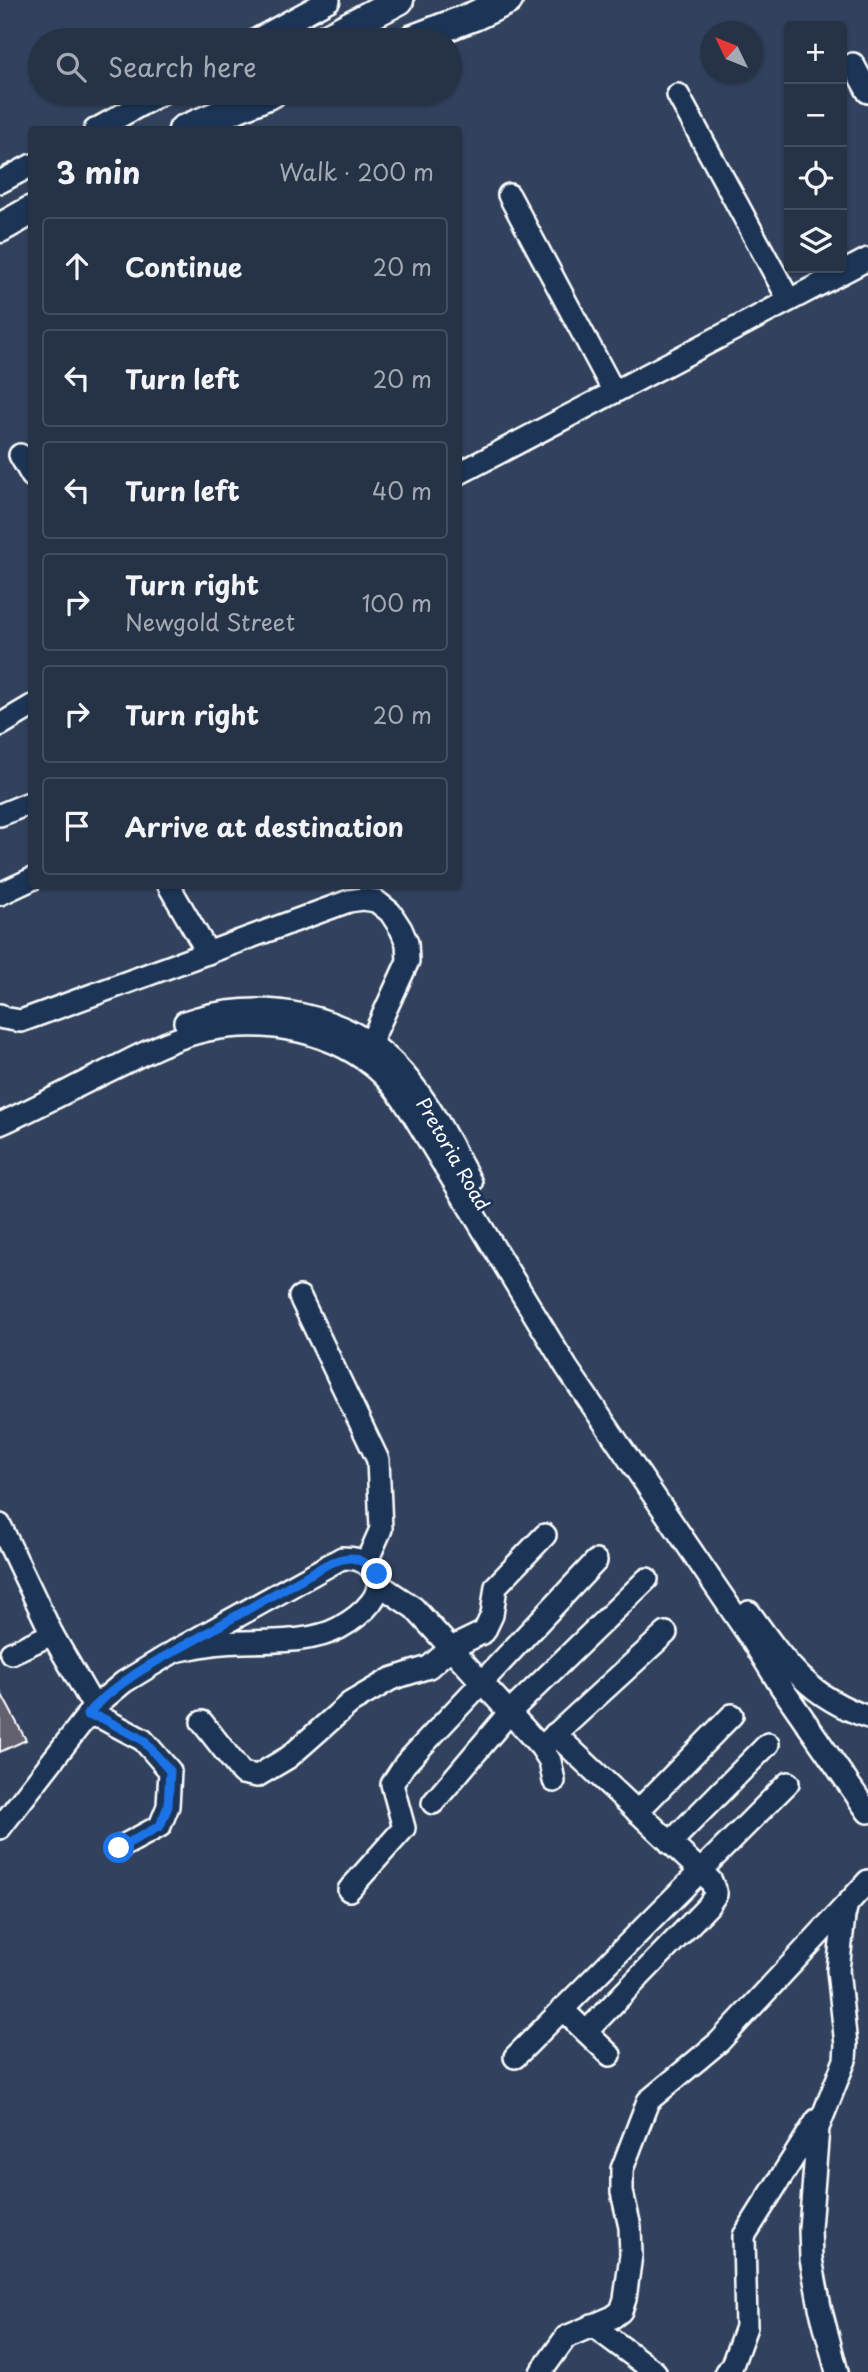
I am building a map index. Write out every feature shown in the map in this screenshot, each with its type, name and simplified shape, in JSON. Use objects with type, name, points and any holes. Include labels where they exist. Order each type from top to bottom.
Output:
[{"type":"main road","points":[[346,28],[399,0]]},
{"type":"main road","points":[[442,28],[508,0]]},
{"type":"main road","points":[[175,126],[202,105]]},
{"type":"main road","points":[[193,126],[243,105]]},
{"type":"main road","points":[[0,228],[28,212]]},
{"type":"street","points":[[278,28],[329,0]]},
{"type":"street","points":[[853,64],[868,92]]},
{"type":"street","points":[[678,95],[789,300]]},
{"type":"street","points":[[102,126],[140,105]]},
{"type":"street","points":[[0,182],[28,167]]},
{"type":"street","points":[[509,195],[614,392]]},
{"type":"street","points":[[462,467],[614,392],[868,259]]},
{"type":"street","points":[[20,455],[28,470]]},
{"type":"street","points":[[0,725],[28,708]]},
{"type":"street","points":[[0,815],[28,804]]},
{"type":"street","points":[[0,894],[28,881]]},
{"type":"street","points":[[171,889],[208,953]]},
{"type":"street","points":[[0,1015],[20,1021],[349,901],[363,899],[376,901],[390,912],[407,943],[408,961],[370,1044]]},
{"type":"street","name":"Pretoria Road","points":[[0,1110],[166,1029],[226,1012],[267,1009],[306,1015],[341,1037],[398,1092],[464,1195],[536,1320],[738,1608]]},
{"type":"street","name":"Pretoria Road","points":[[0,1124],[149,1051],[207,1030],[237,1026],[269,1027],[300,1030],[370,1044],[402,1071],[446,1135],[535,1298],[622,1439]]},
{"type":"street","points":[[300,1297],[378,1460],[382,1529],[366,1563]]},
{"type":"street","points":[[0,1525],[91,1711],[143,1740],[170,1771],[168,1806],[160,1826],[119,1848]]},
{"type":"street","points":[[202,1723],[242,1773],[257,1776],[289,1757],[350,1703],[391,1679],[429,1667],[451,1648],[484,1632],[492,1615],[496,1586],[545,1535]]},
{"type":"street","points":[[0,1828],[91,1711],[124,1682],[175,1651],[326,1565],[342,1558],[354,1558],[366,1563],[377,1574],[380,1586],[374,1600],[339,1628],[314,1636],[220,1643],[175,1651]]},
{"type":"street","points":[[349,1891],[404,1828],[392,1784],[405,1764],[596,1561]]},
{"type":"street","points":[[433,1803],[510,1712],[647,1578]]},
{"type":"street","points":[[380,1586],[414,1608],[510,1712],[638,1812],[711,1881],[716,1895],[708,1906],[586,2032]]},
{"type":"street","points":[[738,1608],[789,1666],[817,1693],[842,1708],[868,1717]]},
{"type":"street","points":[[738,1608],[780,1685],[868,1812]]},
{"type":"street","points":[[548,1740],[666,1633]]},
{"type":"street","points":[[11,1653],[52,1634]]},
{"type":"street","points":[[638,1812],[732,1715]]},
{"type":"street","points":[[548,1740],[554,1781]]},
{"type":"street","points":[[670,1843],[768,1744]]},
{"type":"street","points":[[515,2057],[788,1783]]},
{"type":"street","points":[[541,2372],[566,2337],[621,2311],[631,2255],[630,2227],[621,2180],[622,2169],[648,2101],[719,2042],[868,1881]]},
{"type":"street","points":[[726,2372],[731,2368],[746,2327],[744,2236],[825,2106],[839,2080],[845,2060],[846,2045],[838,1970],[847,1904]]},
{"type":"street","points":[[562,2009],[610,2055]]},
{"type":"street","points":[[825,2106],[818,2128],[810,2228],[811,2259],[837,2372]]},
{"type":"street","points":[[592,2325],[655,2372]]},
{"type":"building","points":[[0,1691],[26,1740],[0,1752]]},
{"type":"route","points":[[119,1848],[160,1826],[168,1806],[170,1771],[143,1740],[102,1718],[87,1715],[94,1707],[124,1682],[326,1565],[342,1558],[354,1558],[366,1563],[377,1574]]}]
